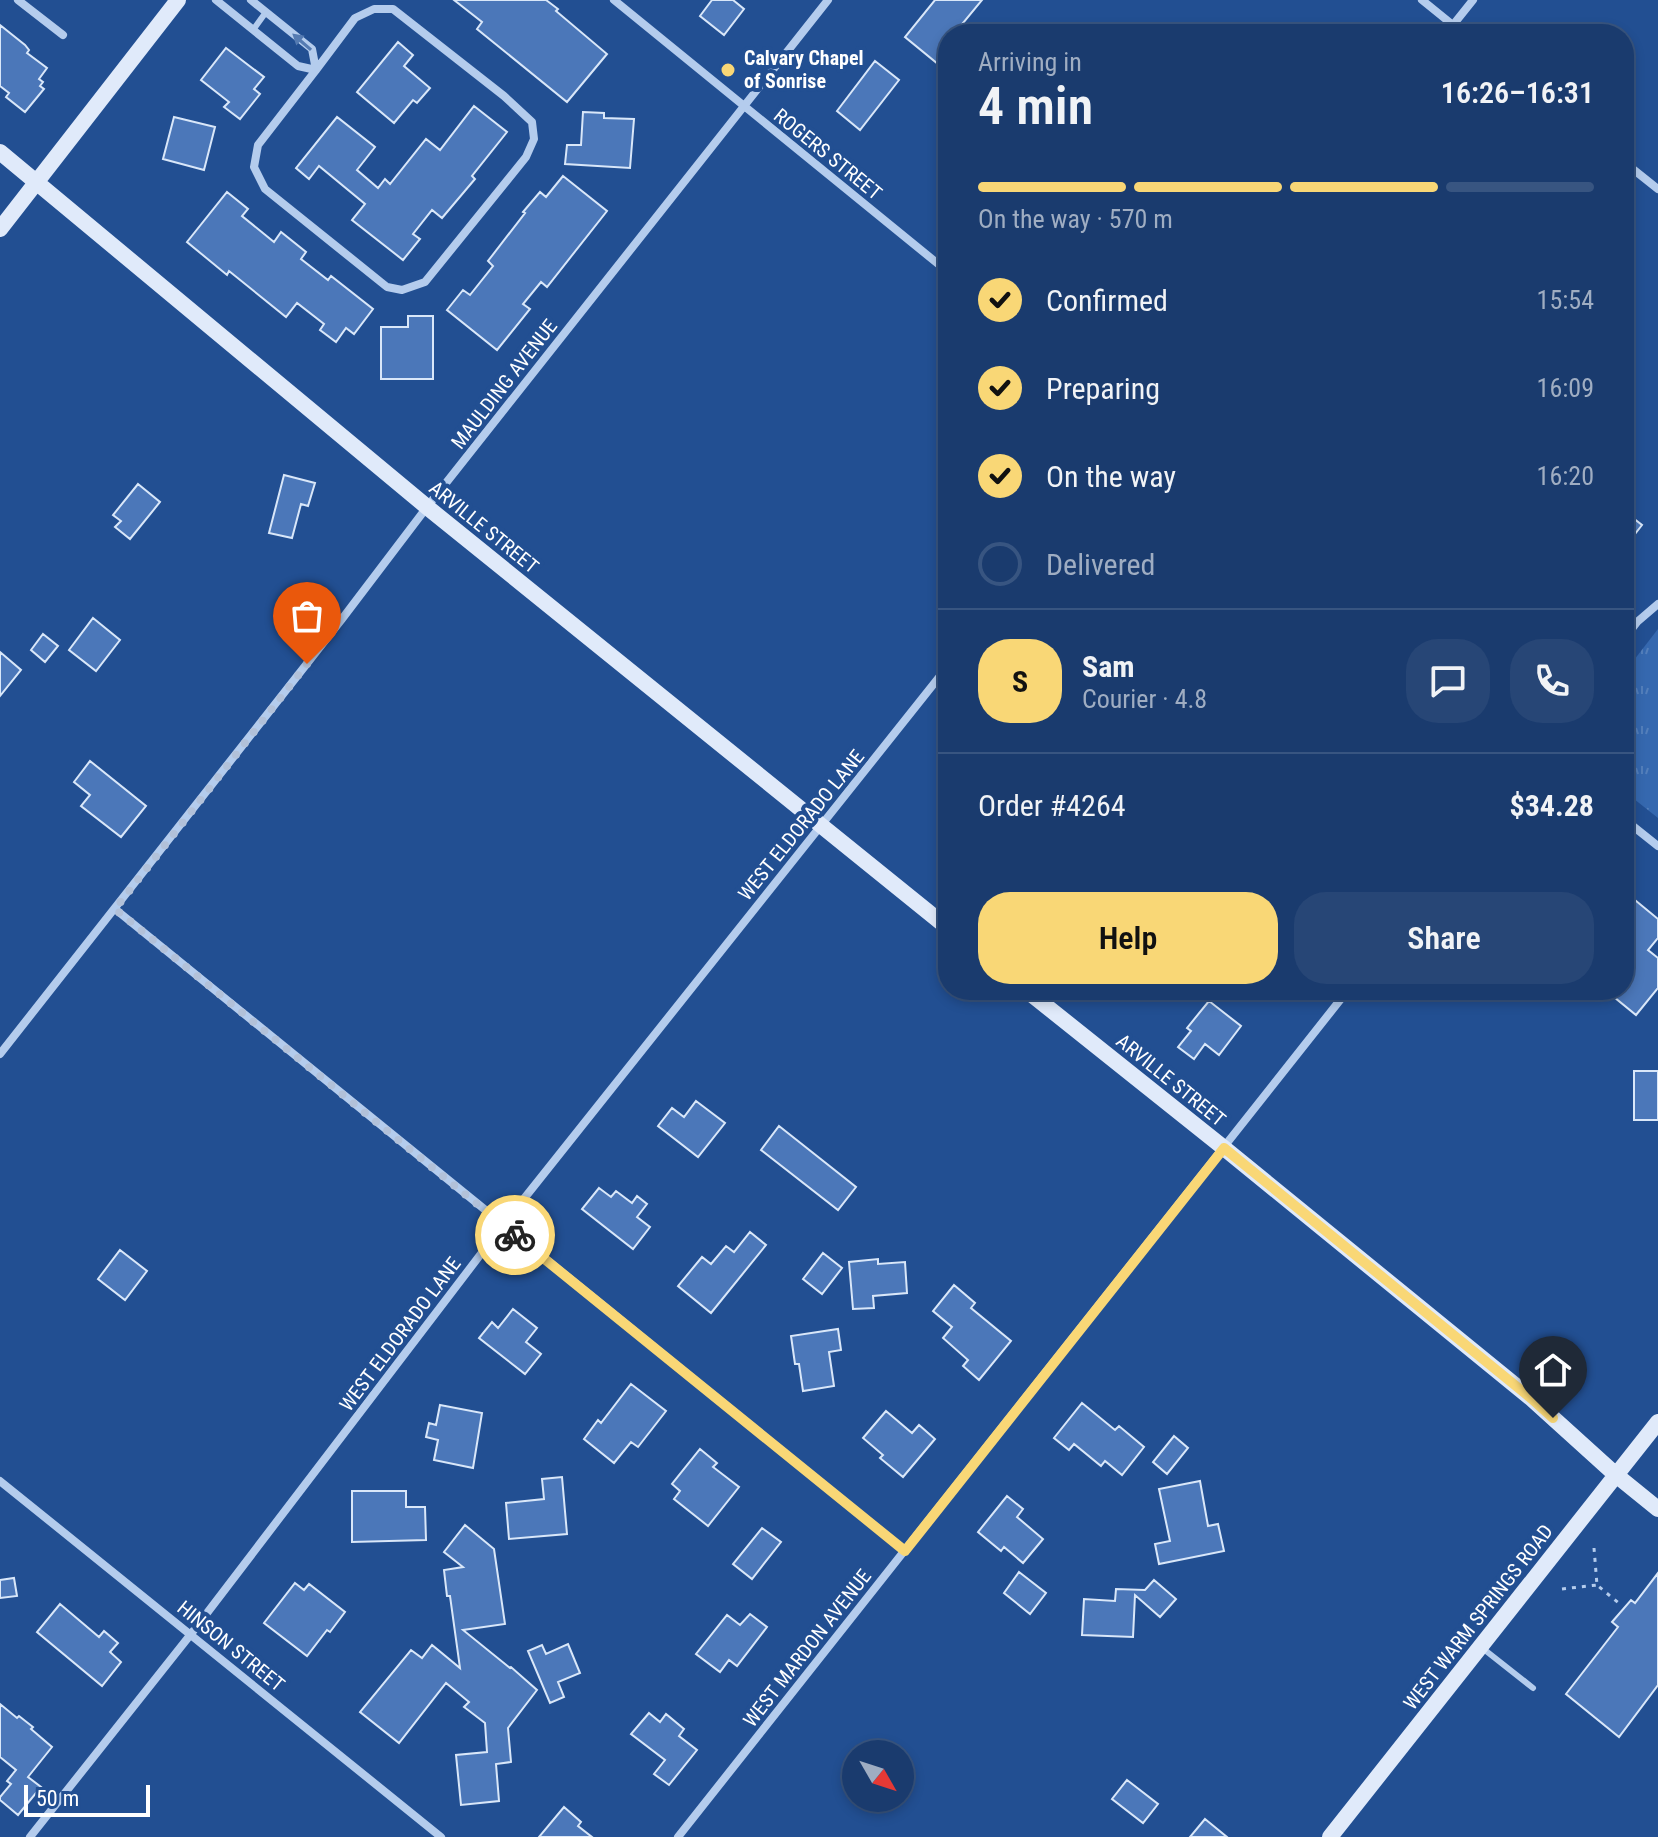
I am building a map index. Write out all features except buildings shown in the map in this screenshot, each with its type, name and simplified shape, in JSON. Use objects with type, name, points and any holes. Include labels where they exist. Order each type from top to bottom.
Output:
[{"type":"street","points":[[18,0],[63,35]]},
{"type":"street","points":[[0,229],[178,0]]},
{"type":"street","points":[[216,0],[298,66],[316,70]]},
{"type":"street","points":[[251,0],[312,49],[316,70],[258,145],[254,167],[265,189],[387,287],[402,290],[425,282],[526,157],[534,139],[532,122],[504,96],[393,9],[374,9],[355,18],[316,70]]},
{"type":"street","name":"ROGERS STREET","points":[[614,0],[938,264]]},
{"type":"street","name":"MAULDING AVENUE","points":[[0,1054],[828,0]]},
{"type":"street","points":[[1454,24],[1473,0]]},
{"type":"street","points":[[1428,2],[1452,24]]},
{"type":"street","name":"ARVILLE STREET","points":[[0,152],[427,507],[938,920]]},
{"type":"street","points":[[1634,170],[1658,189]]},
{"type":"street","points":[[1634,626],[1658,604]]},
{"type":"street","name":"WEST ELDORADO LANE","points":[[30,1837],[191,1634],[503,1225],[938,678]]},
{"type":"street","points":[[1634,827],[1658,846]]},
{"type":"street","points":[[115,909],[905,1551]]},
{"type":"street","name":"ARVILLE STREET","points":[[1039,1000],[1532,1399],[1658,1509]]},
{"type":"street","name":"WEST MARDON AVENUE","points":[[678,1837],[1340,1000]]},
{"type":"street","name":"WEST WARM SPRINGS ROAD","points":[[1330,1837],[1658,1422]]},
{"type":"street","name":"HINSON STREET","points":[[0,1481],[441,1837]]},
{"type":"lane","points":[[253,30],[266,12]]},
{"type":"lane","points":[[1481,1647],[1533,1688]]},
{"type":"path","points":[[1594,1548],[1597,1585],[1621,1605]]},
{"type":"path","points":[[1562,1589],[1597,1585]]},
{"type":"green space","points":[[1658,629],[1658,818],[1634,799],[1634,660]]},
{"type":"way so far","points":[[307,664],[115,909],[515,1235]]},
{"type":"place","name":"Calvary Chapel of Sonrise","points":[[728,70]]},
{"type":"route","points":[[515,1235],[905,1551],[1224,1148],[1553,1418]]}]
